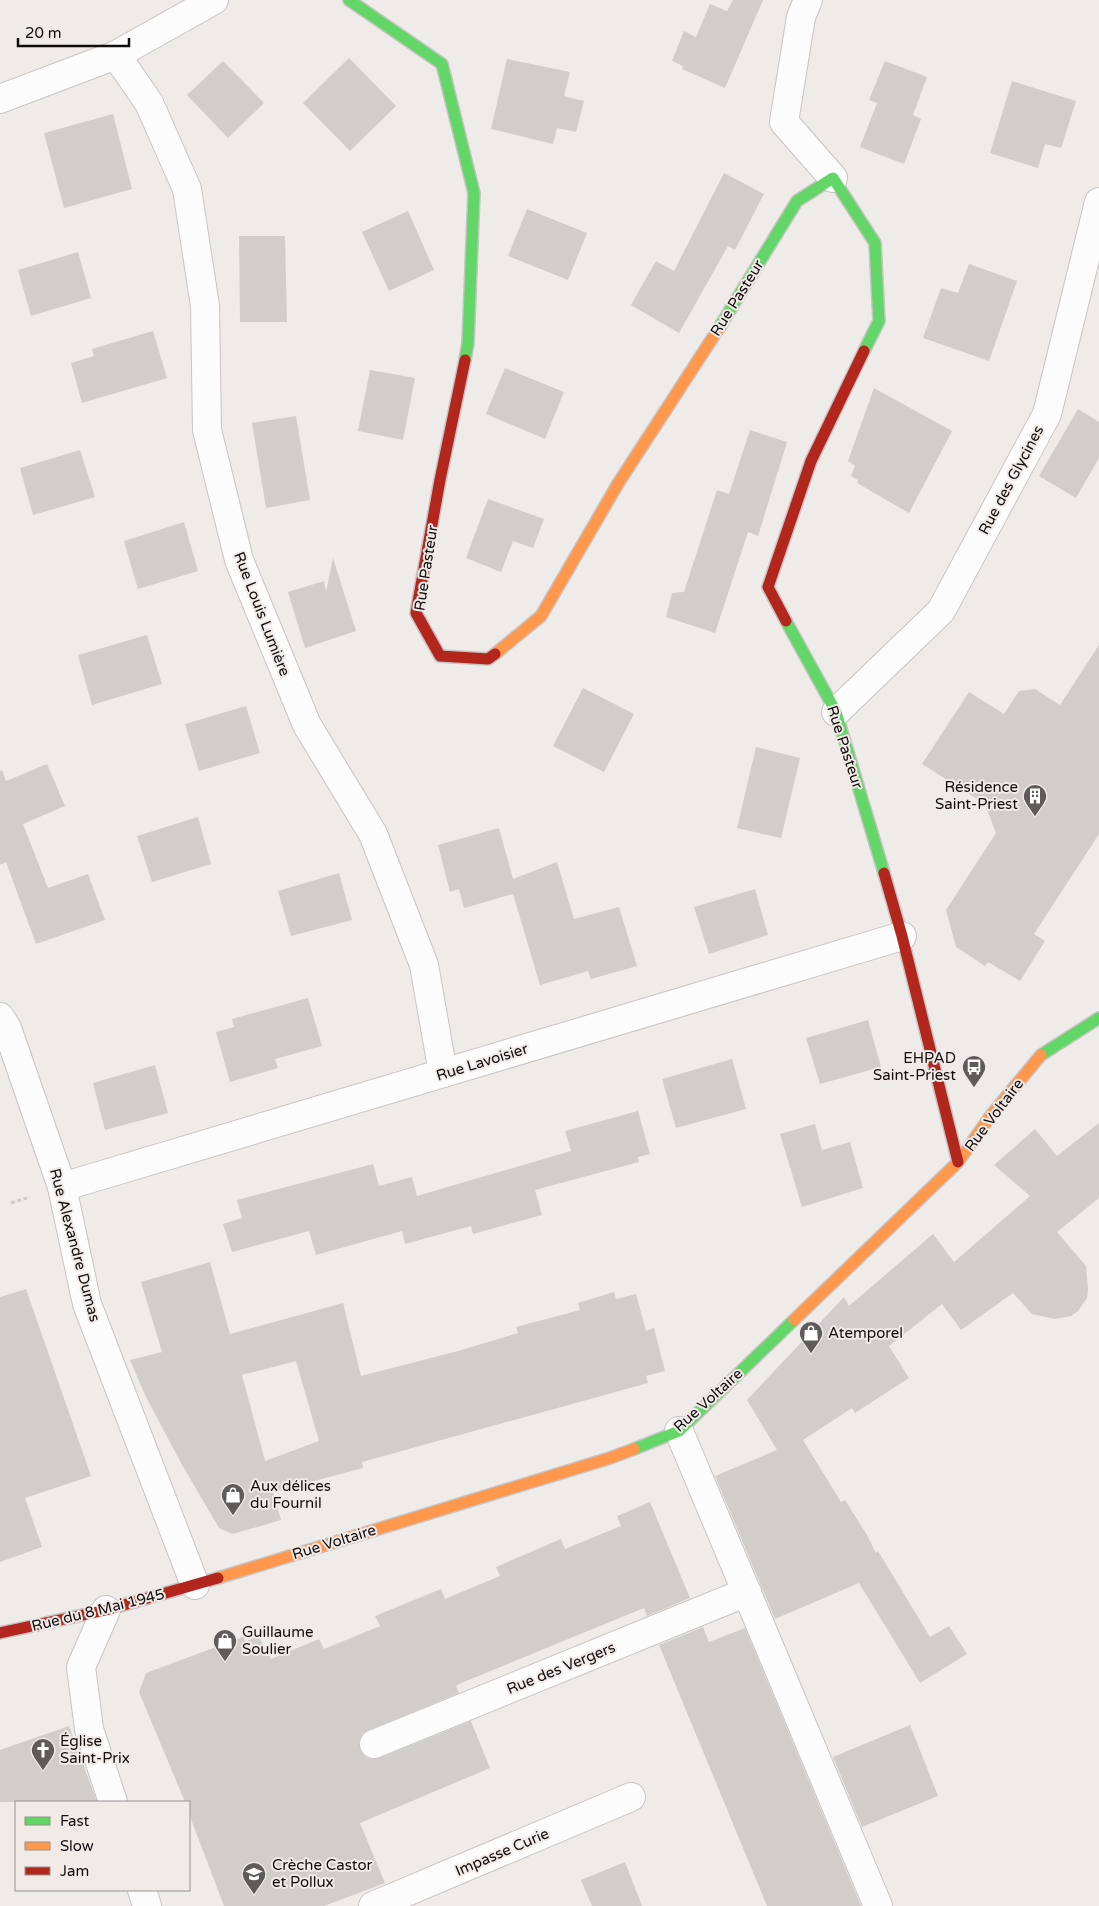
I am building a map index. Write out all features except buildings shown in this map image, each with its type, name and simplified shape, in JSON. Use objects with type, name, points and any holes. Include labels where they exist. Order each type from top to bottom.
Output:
[{"type":"street","points":[[0,99],[116,55],[214,0]]},
{"type":"street","name":"Rue Pasteur","points":[[349,0],[442,64],[474,193],[468,344],[440,480],[416,613],[440,656],[488,659],[541,616],[619,482],[734,304],[797,201],[833,178],[874,243],[879,321],[811,462],[768,587],[836,712],[902,936],[958,1162]]},
{"type":"street","points":[[808,0],[801,17],[784,122],[833,178]]},
{"type":"street","name":"Rue Louis Lumière","points":[[116,55],[149,103],[187,189],[205,306],[207,430],[239,560],[306,724],[373,834],[424,964],[443,1073]]},
{"type":"street","name":"Rue des Glycines","points":[[836,712],[941,611],[1047,414],[1099,202]]},
{"type":"street","name":"Rue Lavoisier","points":[[62,1187],[902,936]]},
{"type":"street","name":"Rue Alexandre Dumas","points":[[0,1017],[7,1028],[62,1187],[87,1304],[195,1585]]},
{"type":"street","name":"Rue Voltaire","points":[[195,1585],[610,1458],[679,1431],[958,1162],[992,1114],[1038,1057],[1097,1021]]},
{"type":"street","points":[[679,1431],[878,1906]]},
{"type":"street","name":"Rue du 8 Mai 1945","points":[[0,1633],[106,1610],[195,1585]]},
{"type":"street","name":"Rue des Vergers","points":[[374,1744],[747,1592]]},
{"type":"street","points":[[106,1610],[81,1667],[88,1729],[113,1801]]},
{"type":"street","name":"Impasse Curie","points":[[373,1906],[631,1797]]},
{"type":"street","points":[[142,1891],[148,1906]]},
{"type":"traffic: fast","points":[[349,0],[442,64],[474,193],[468,343],[465,360]]},
{"type":"traffic: fast","points":[[719,328],[797,201],[833,178],[875,243],[879,321],[864,351]]},
{"type":"traffic: fast","points":[[786,621],[836,712],[884,873]]},
{"type":"traffic: fast","points":[[1041,1055],[1099,1018]]},
{"type":"traffic: fast","points":[[634,1449],[679,1431],[794,1320]]},
{"type":"traffic: slow","points":[[495,654],[541,616],[619,482],[719,328]]},
{"type":"traffic: slow","points":[[794,1320],[958,1162],[992,1114],[1041,1055]]},
{"type":"traffic: slow","points":[[218,1578],[634,1449]]},
{"type":"traffic: jam","points":[[786,621],[768,587],[811,461],[864,351]]},
{"type":"traffic: jam","points":[[465,360],[440,480],[416,613],[440,656],[488,659],[495,654]]},
{"type":"traffic: jam","points":[[884,873],[902,936],[958,1162]]},
{"type":"traffic: jam","points":[[0,1633],[106,1610],[218,1578]]},
{"type":"place","name":"Résidence Saint-Priest","points":[[1035,817]]},
{"type":"place","name":"EHPAD Saint-Priest","points":[[974,1088]]},
{"type":"place","name":"Atemporel","points":[[811,1354]]},
{"type":"place","name":"Aux délices du Fournil","points":[[233,1516]]},
{"type":"place","name":"Guillaume Soulier","points":[[225,1662]]},
{"type":"place","name":"Église Saint-Prix","points":[[43,1771]]},
{"type":"place","name":"Crèche Castor et Pollux","points":[[254,1895]]}]
